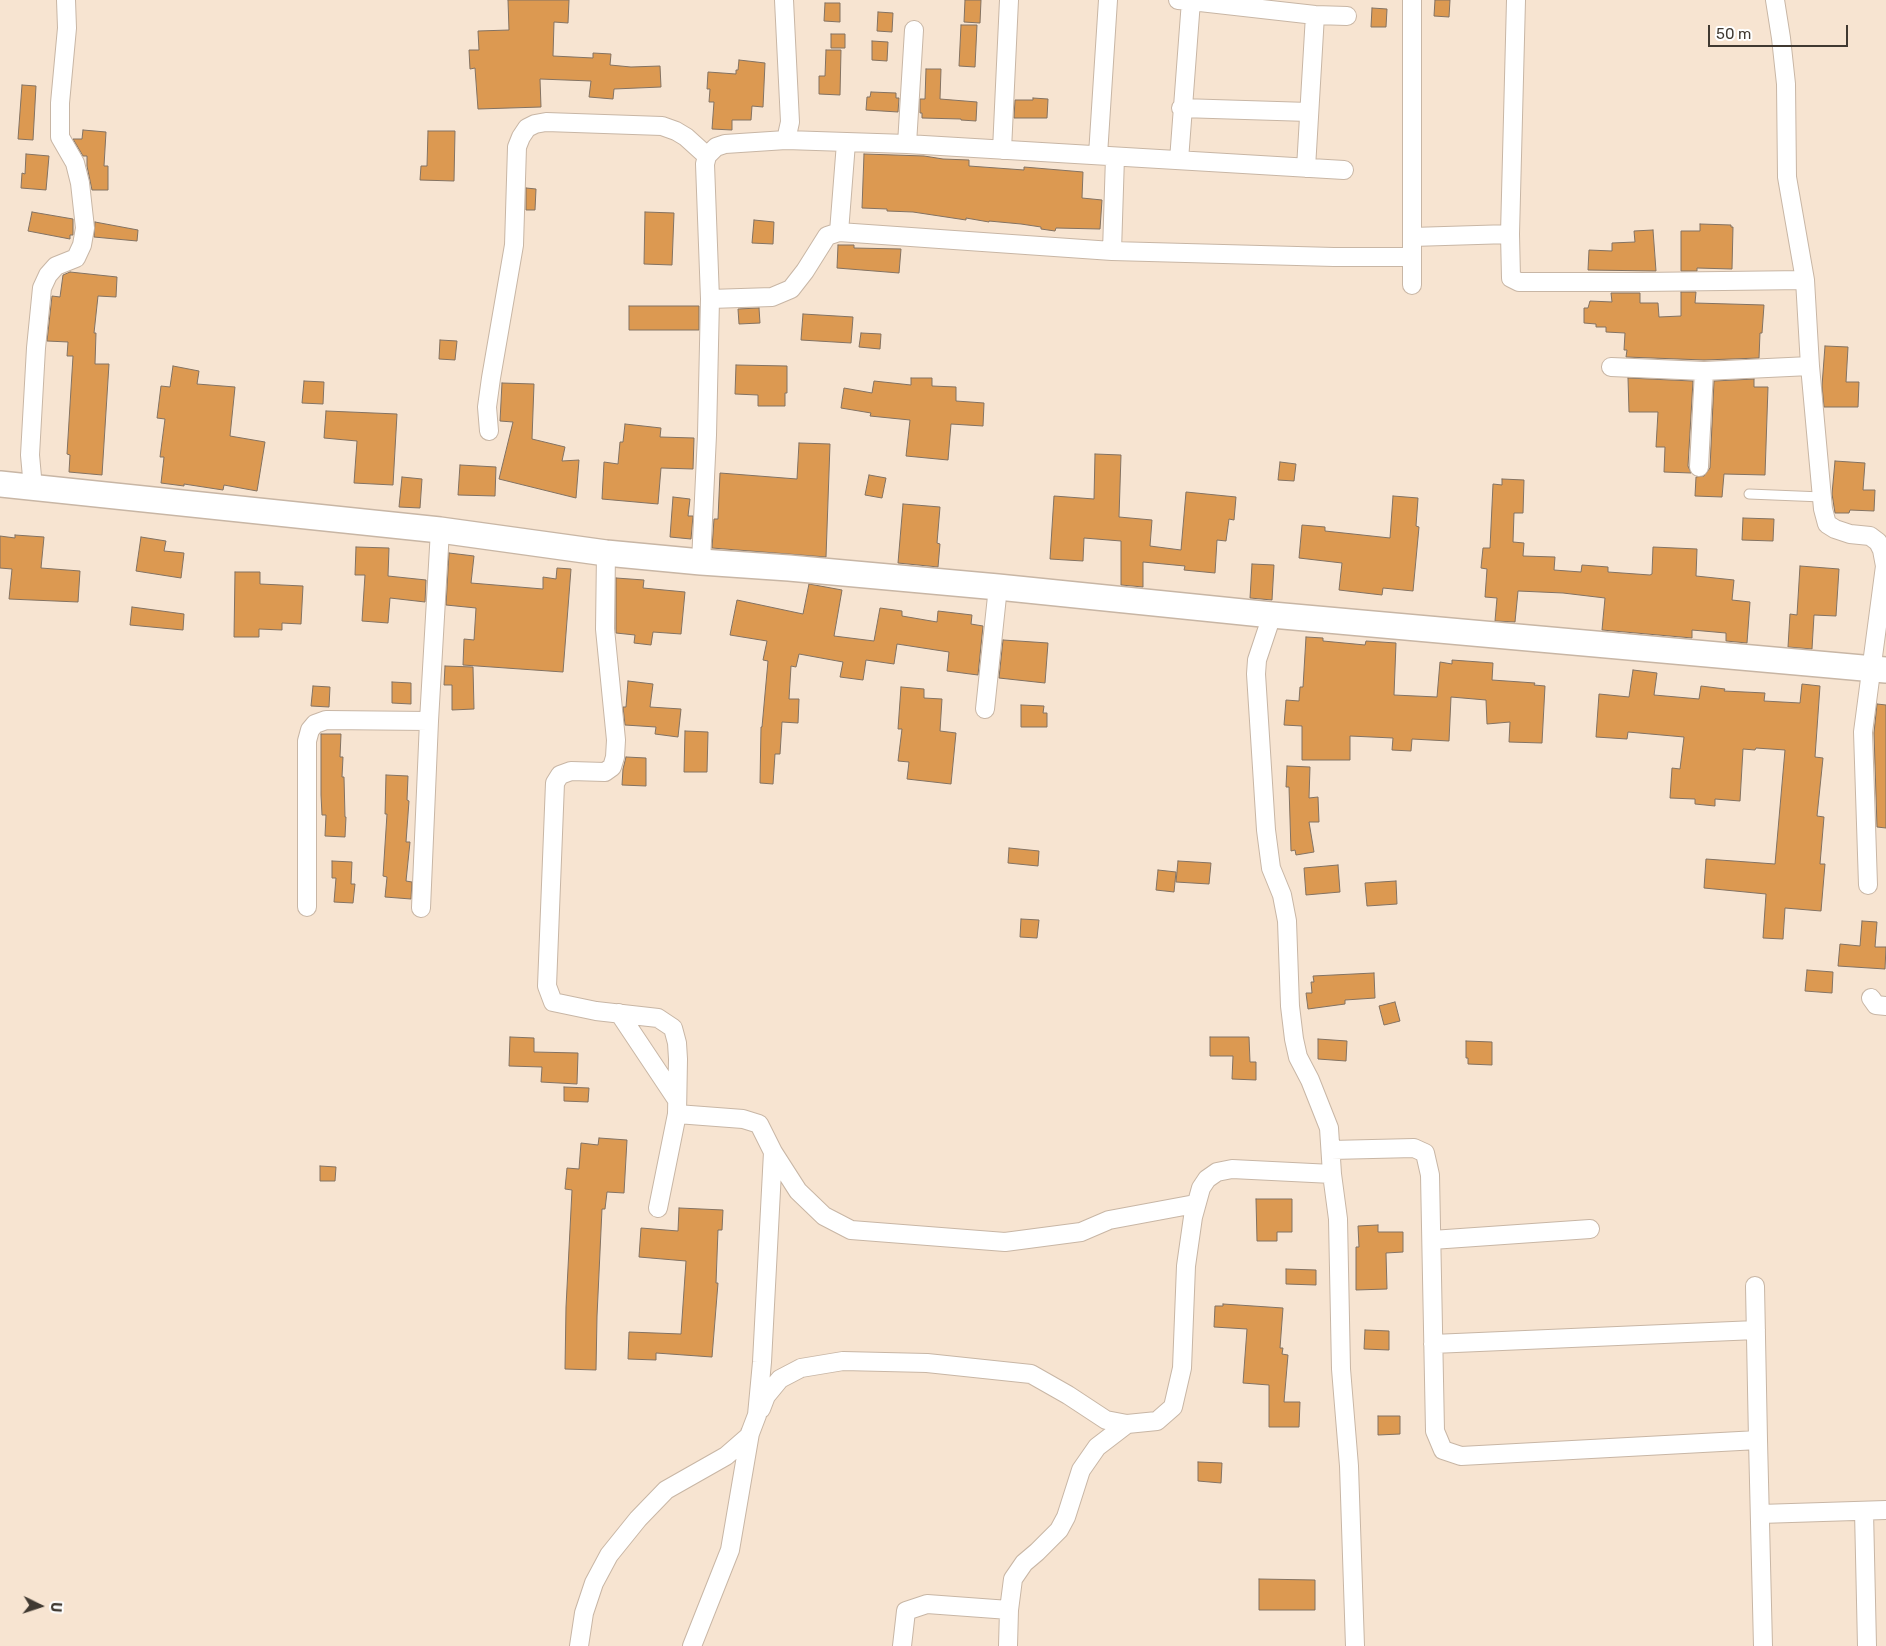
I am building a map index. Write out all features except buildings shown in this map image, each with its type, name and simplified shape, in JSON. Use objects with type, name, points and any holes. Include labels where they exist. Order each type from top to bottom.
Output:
[{"type":"main road","points":[[0,484],[440,530],[606,553],[998,586],[1272,615],[1878,669]]},
{"type":"street","points":[[33,488],[30,455],[42,288],[48,275],[56,266],[76,258],[82,245],[85,228],[80,183],[75,163],[60,137],[60,103],[67,28],[66,0]]},
{"type":"street","points":[[784,0],[790,122],[786,140]]},
{"type":"street","points":[[1002,150],[1009,0]]},
{"type":"street","points":[[1108,0],[1107,156],[1112,251]]},
{"type":"street","points":[[1178,0],[1315,15],[1347,16]]},
{"type":"street","points":[[1412,0],[1412,285]]},
{"type":"street","points":[[1516,0],[1510,234],[1511,278],[1519,282],[1805,280]]},
{"type":"street","points":[[1775,0],[1782,38],[1786,84],[1787,178],[1805,280],[1810,366],[1823,509],[1827,524],[1835,529],[1850,534],[1870,536],[1878,542],[1882,550],[1885,566],[1878,669],[1863,732],[1868,885]]},
{"type":"street","points":[[1179,160],[1181,108],[1191,1]]},
{"type":"street","points":[[1306,168],[1315,15]]},
{"type":"street","points":[[907,144],[914,30]]},
{"type":"street","points":[[1181,108],[1309,112]]},
{"type":"street","points":[[489,431],[487,407],[514,245],[517,147],[526,128],[546,122],[662,126],[676,131],[707,156]]},
{"type":"street","points":[[700,562],[707,434],[710,299],[705,164],[707,156],[716,147],[725,144],[786,140],[907,144],[1344,170]]},
{"type":"street","points":[[838,232],[846,143]]},
{"type":"street","points":[[710,299],[772,297],[791,289],[805,272],[827,236],[838,232],[1112,251],[1334,257],[1412,256]]},
{"type":"street","points":[[1412,237],[1510,234]]},
{"type":"street","points":[[1611,367],[1704,371],[1810,366]]},
{"type":"street","points":[[1699,467],[1704,371]]},
{"type":"street","points":[[421,908],[440,530]]},
{"type":"street","points":[[606,553],[605,629],[616,740],[615,757],[612,767],[604,772],[571,771],[560,775],[555,782],[547,986],[553,1002],[596,1012],[658,1018],[673,1028],[677,1042],[678,1059],[677,1107],[658,1208]]},
{"type":"street","points":[[984,710],[998,586]]},
{"type":"street","points":[[1272,615],[1257,660],[1256,674],[1266,830],[1271,868],[1282,894],[1286,920],[1290,1006],[1298,1058],[1310,1080],[1329,1128],[1332,1174],[1338,1218],[1341,1369],[1349,1466],[1354,1646]]},
{"type":"street","points":[[307,907],[307,741],[310,730],[316,724],[326,720],[429,721]]},
{"type":"street","points":[[620,1013],[677,1107],[743,1119],[759,1124],[773,1152],[798,1191],[824,1216],[851,1230],[1005,1242],[1081,1232],[1109,1220],[1195,1204]]},
{"type":"street","points":[[1331,1150],[1414,1148],[1425,1153],[1430,1174],[1435,1431],[1443,1450],[1461,1456],[1758,1440]]},
{"type":"street","points":[[692,1646],[730,1550],[749,1436],[757,1415],[762,1362],[773,1152]]},
{"type":"street","points":[[580,1646],[584,1613],[594,1583],[609,1555],[638,1519],[666,1490],[726,1456],[749,1436],[766,1396],[780,1379],[801,1368],[843,1361],[927,1363],[1030,1374],[1068,1395],[1106,1420],[1127,1424],[1158,1421],[1173,1407],[1182,1368],[1186,1266],[1195,1204],[1200,1188],[1207,1179],[1217,1172],[1232,1169],[1332,1174]]},
{"type":"street","points":[[1432,1240],[1590,1229]]},
{"type":"street","points":[[1755,1286],[1763,1646]]},
{"type":"street","points":[[1433,1344],[1756,1330]]},
{"type":"street","points":[[1008,1646],[1009,1610],[1013,1579],[1024,1563],[1059,1530],[1066,1518],[1080,1470],[1096,1446],[1127,1424]]},
{"type":"street","points":[[1760,1514],[1886,1510]]},
{"type":"street","points":[[1864,1511],[1866,1646]]},
{"type":"street","points":[[902,1646],[906,1611],[927,1604],[1009,1610]]},
{"type":"lane","points":[[1749,494],[1822,497]]}]
